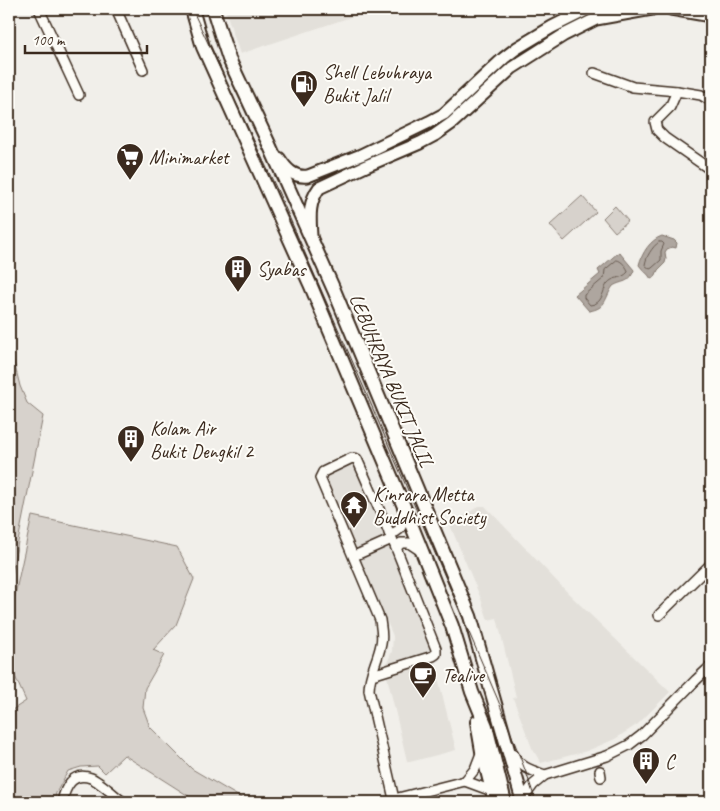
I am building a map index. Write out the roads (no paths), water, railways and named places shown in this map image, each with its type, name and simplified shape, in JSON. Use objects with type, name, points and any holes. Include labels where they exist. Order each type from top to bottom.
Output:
[{"type":"highway","name":"LEBUHRAYA BUKIT JALIL","points":[[192,9],[203,47],[310,284],[405,509],[452,626],[472,692]]},
{"type":"highway","name":"LEBUHRAYA BUKIT JALIL","points":[[213,9],[229,59],[311,238],[470,616],[524,802]]},
{"type":"highway","points":[[472,692],[482,751],[493,796]]},
{"type":"highway","points":[[472,692],[486,726],[505,802]]},
{"type":"main road","points":[[268,142],[286,168],[292,174],[302,177],[361,155],[444,114],[517,48],[552,27],[588,9]]},
{"type":"main road","points":[[311,238],[311,206],[314,195],[320,188],[435,135],[452,123],[512,68],[564,35],[596,19],[652,9]]},
{"type":"main road","points":[[671,9],[711,16]]},
{"type":"main road","points":[[361,155],[366,166]]},
{"type":"street","points":[[39,9],[80,95]]},
{"type":"street","points":[[116,9],[143,70]]},
{"type":"street","points":[[594,73],[632,87],[701,95],[711,101]]},
{"type":"street","points":[[677,91],[670,107],[656,122],[657,130],[665,138],[711,170]]},
{"type":"street","points":[[372,676],[436,654],[436,649],[393,540],[357,459],[352,458],[323,472],[320,478],[380,620],[381,643],[369,681],[369,690],[392,800],[465,781],[474,769],[482,751]]},
{"type":"street","points":[[393,540],[394,533],[402,526],[405,509]]},
{"type":"street","points":[[354,556],[393,540],[409,543],[422,552]]},
{"type":"street","points":[[659,615],[711,564]]},
{"type":"street","points":[[524,802],[525,796],[533,785],[545,775],[607,756],[629,745],[642,735],[711,666]]},
{"type":"street","points":[[502,730],[510,749],[519,763],[545,775]]},
{"type":"street","points":[[62,802],[67,785],[80,777],[91,778],[123,802]]},
{"type":"street","points":[[465,781],[493,796]]},
{"type":"water","points":[[662,236],[674,240],[677,243],[676,248],[667,249],[665,252],[665,263],[658,270],[655,277],[651,279],[639,265],[647,248]]},
{"type":"water","points":[[619,252],[634,270],[630,278],[613,286],[602,305],[595,310],[589,311],[575,295],[600,274],[598,270]]},
{"type":"tram line","points":[[192,9],[280,196],[364,388],[498,700],[536,802]]},
{"type":"place","name":"Shell Lebuhraya Bukit Jalil","points":[[304,108]]},
{"type":"place","name":"Minimarket","points":[[130,181]]},
{"type":"place","name":"Syabas","points":[[238,293]]},
{"type":"place","name":"Kolam Air Bukit Dengkil 2","points":[[131,463]]},
{"type":"place","name":"Kinrara Metta Buddhist Society","points":[[354,529]]},
{"type":"place","name":"Tealive","points":[[423,699]]},
{"type":"place","name":"C","points":[[646,785]]}]
